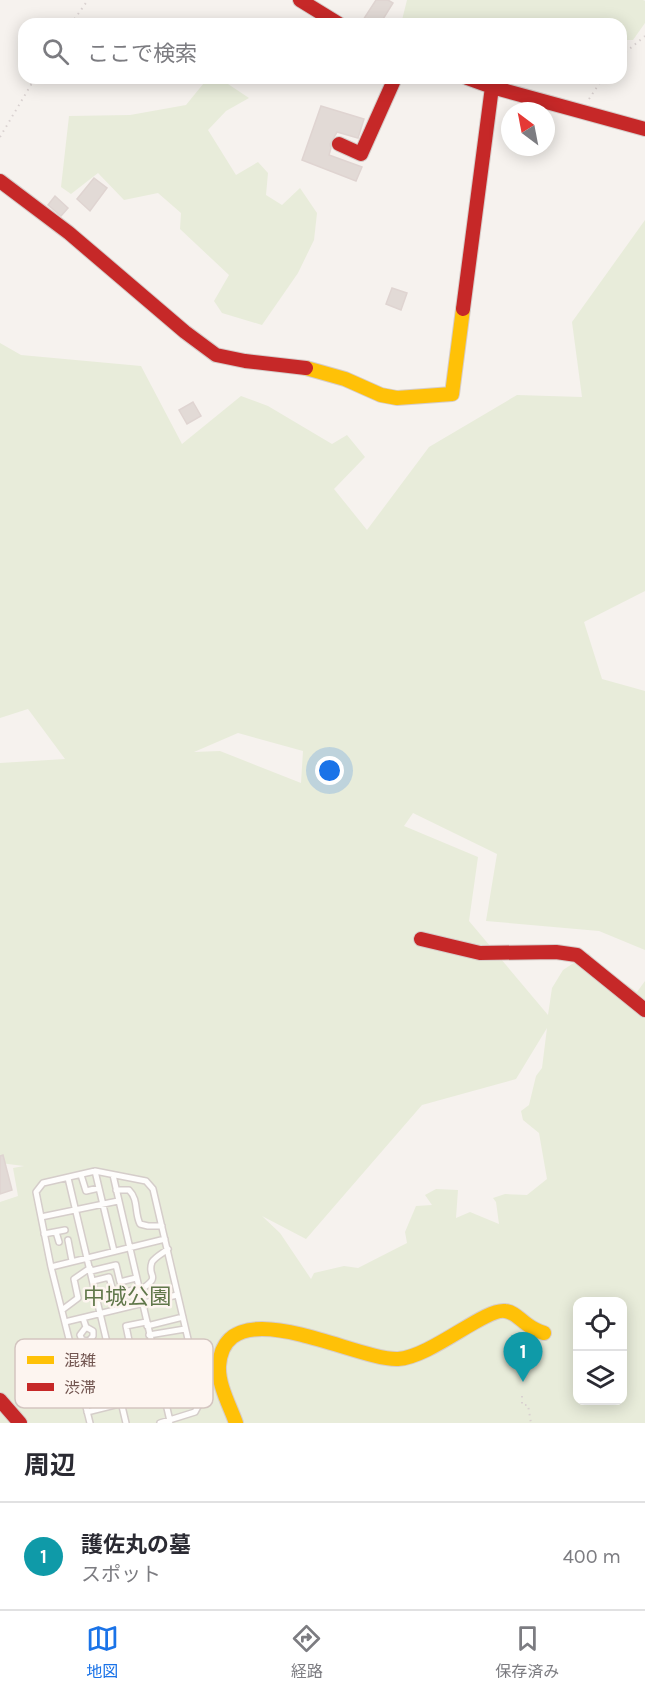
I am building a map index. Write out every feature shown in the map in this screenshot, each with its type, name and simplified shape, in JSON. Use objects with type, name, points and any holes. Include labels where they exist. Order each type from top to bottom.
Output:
[{"type":"main road","points":[[300,0],[329,18]]},
{"type":"main road","points":[[339,144],[361,154],[392,84]]},
{"type":"main road","points":[[484,84],[645,129]]},
{"type":"main road","points":[[0,181],[77,240],[185,332],[216,355],[304,368],[345,379],[381,395],[398,398],[452,394],[492,87]]},
{"type":"main road","points":[[421,939],[486,954],[564,952],[577,956],[645,1010]]},
{"type":"main road","points":[[236,1423],[220,1378],[219,1365],[223,1344],[231,1334],[242,1329],[273,1329],[398,1359],[444,1342],[495,1311],[503,1309],[514,1313],[528,1326],[544,1333]]},
{"type":"main road","points":[[0,1400],[20,1423]]},
{"type":"lane","points":[[95,1171],[114,1251]]},
{"type":"lane","points":[[69,1339],[51,1267],[36,1192],[43,1183],[95,1171],[146,1181],[153,1189],[188,1339]]},
{"type":"lane","points":[[81,1174],[86,1191],[99,1188]]},
{"type":"lane","points":[[113,1175],[150,1339]]},
{"type":"lane","points":[[68,1178],[106,1339]]},
{"type":"lane","points":[[116,1190],[129,1190],[133,1194],[140,1224],[162,1226]]},
{"type":"lane","points":[[41,1217],[118,1201]]},
{"type":"lane","points":[[44,1234],[65,1230]]},
{"type":"lane","points":[[56,1232],[59,1242]]},
{"type":"lane","points":[[51,1267],[165,1239]]},
{"type":"lane","points":[[68,1240],[72,1261]]},
{"type":"lane","points":[[61,1250],[70,1249]]},
{"type":"lane","points":[[93,1281],[110,1277],[114,1294],[139,1290],[151,1283],[154,1278],[151,1265],[154,1259],[168,1249]]},
{"type":"lane","points":[[62,1310],[78,1298],[74,1279],[91,1270],[116,1265],[120,1282],[136,1278]]},
{"type":"lane","points":[[65,1322],[177,1295]]},
{"type":"lane","points":[[129,1339],[126,1326],[183,1317]]},
{"type":"lane","points":[[82,1339],[80,1335],[86,1328],[83,1318]]},
{"type":"lane","points":[[149,1335],[185,1329]]},
{"type":"lane","points":[[167,1332],[169,1339]]},
{"type":"lane","points":[[86,1408],[90,1423]]},
{"type":"lane","points":[[87,1413],[104,1408]]},
{"type":"lane","points":[[122,1408],[126,1423]]},
{"type":"lane","points":[[167,1408],[170,1421]]},
{"type":"lane","points":[[160,1423],[195,1412],[197,1408]]},
{"type":"path","points":[[75,18],[88,0]]},
{"type":"path","points":[[627,51],[645,36]]},
{"type":"path","points":[[0,137],[31,84]]},
{"type":"path","points":[[583,112],[586,102],[599,84]]},
{"type":"path","points":[[522,1396],[522,1405],[528,1405],[531,1423]]},
{"type":"green space","points":[[407,0],[645,1],[645,23],[633,40],[627,40],[627,18],[402,18]]},
{"type":"green space","points":[[203,84],[228,84],[249,98],[226,111],[208,130],[236,175],[258,162],[268,173],[266,195],[282,205],[300,188],[317,213],[314,240],[298,273],[262,325],[222,313],[214,301],[229,275],[180,229],[181,213],[158,193],[124,200],[98,173],[71,194],[61,187],[69,116],[130,115],[186,105]]},
{"type":"green space","name":"中城公園","points":[[645,220],[645,591],[584,622],[602,679],[645,691],[645,950],[599,931],[486,921],[497,854],[413,813],[404,826],[478,857],[469,921],[548,1015],[552,988],[563,970],[589,953],[608,981],[626,984],[637,992],[645,981],[645,1423],[0,1423],[0,1202],[18,1196],[13,1168],[24,1166],[0,1163],[0,763],[65,759],[28,709],[0,718],[0,343],[21,355],[141,366],[182,444],[241,396],[268,406],[332,444],[347,435],[365,457],[334,489],[367,530],[429,447],[517,395],[582,397],[572,322]],"holes":[[[238,733],[303,751],[301,783],[220,751],[194,752]],[[547,1028],[542,1068],[536,1076],[529,1105],[521,1111],[523,1120],[539,1133],[547,1179],[527,1195],[505,1194],[493,1198],[496,1202],[499,1224],[470,1212],[456,1218],[458,1190],[436,1189],[425,1195],[432,1205],[416,1206],[405,1232],[407,1243],[358,1268],[344,1266],[314,1273],[311,1279],[280,1233],[262,1216],[306,1239],[422,1105],[516,1079]]]},
{"type":"building","points":[[376,0],[388,0],[393,3],[384,18],[364,18]]},
{"type":"building","points":[[321,106],[364,119],[358,138],[337,132],[330,144],[329,155],[362,167],[356,181],[302,160]]},
{"type":"building","points":[[94,178],[107,188],[90,211],[77,199]]},
{"type":"building","points":[[55,196],[68,208],[61,216],[48,205]]},
{"type":"building","points":[[392,288],[407,293],[401,310],[386,304]]},
{"type":"building","points":[[193,402],[201,416],[187,424],[179,410]]},
{"type":"building","points":[[3,1155],[12,1190],[0,1194],[0,1156]]},
{"type":"traffic: slow","points":[[306,368],[345,379],[381,395],[397,398],[452,394],[463,309]]},
{"type":"traffic: slow","points":[[236,1423],[222,1388],[219,1366],[227,1343],[244,1331],[267,1329],[295,1333],[378,1357],[398,1359],[426,1350],[496,1312],[512,1313],[532,1328],[544,1333]]},
{"type":"traffic: jam","points":[[300,0],[329,18]]},
{"type":"traffic: jam","points":[[339,144],[361,154],[392,84]]},
{"type":"traffic: jam","points":[[484,84],[645,129]]},
{"type":"traffic: jam","points":[[463,309],[492,87]]},
{"type":"traffic: jam","points":[[0,181],[69,233],[185,332],[216,355],[306,368]]},
{"type":"traffic: jam","points":[[421,939],[480,953],[556,952],[577,955],[645,1010]]},
{"type":"traffic: jam","points":[[0,1400],[20,1423]]},
{"type":"place","name":"護佐丸の墓","points":[[523,1382]]}]
